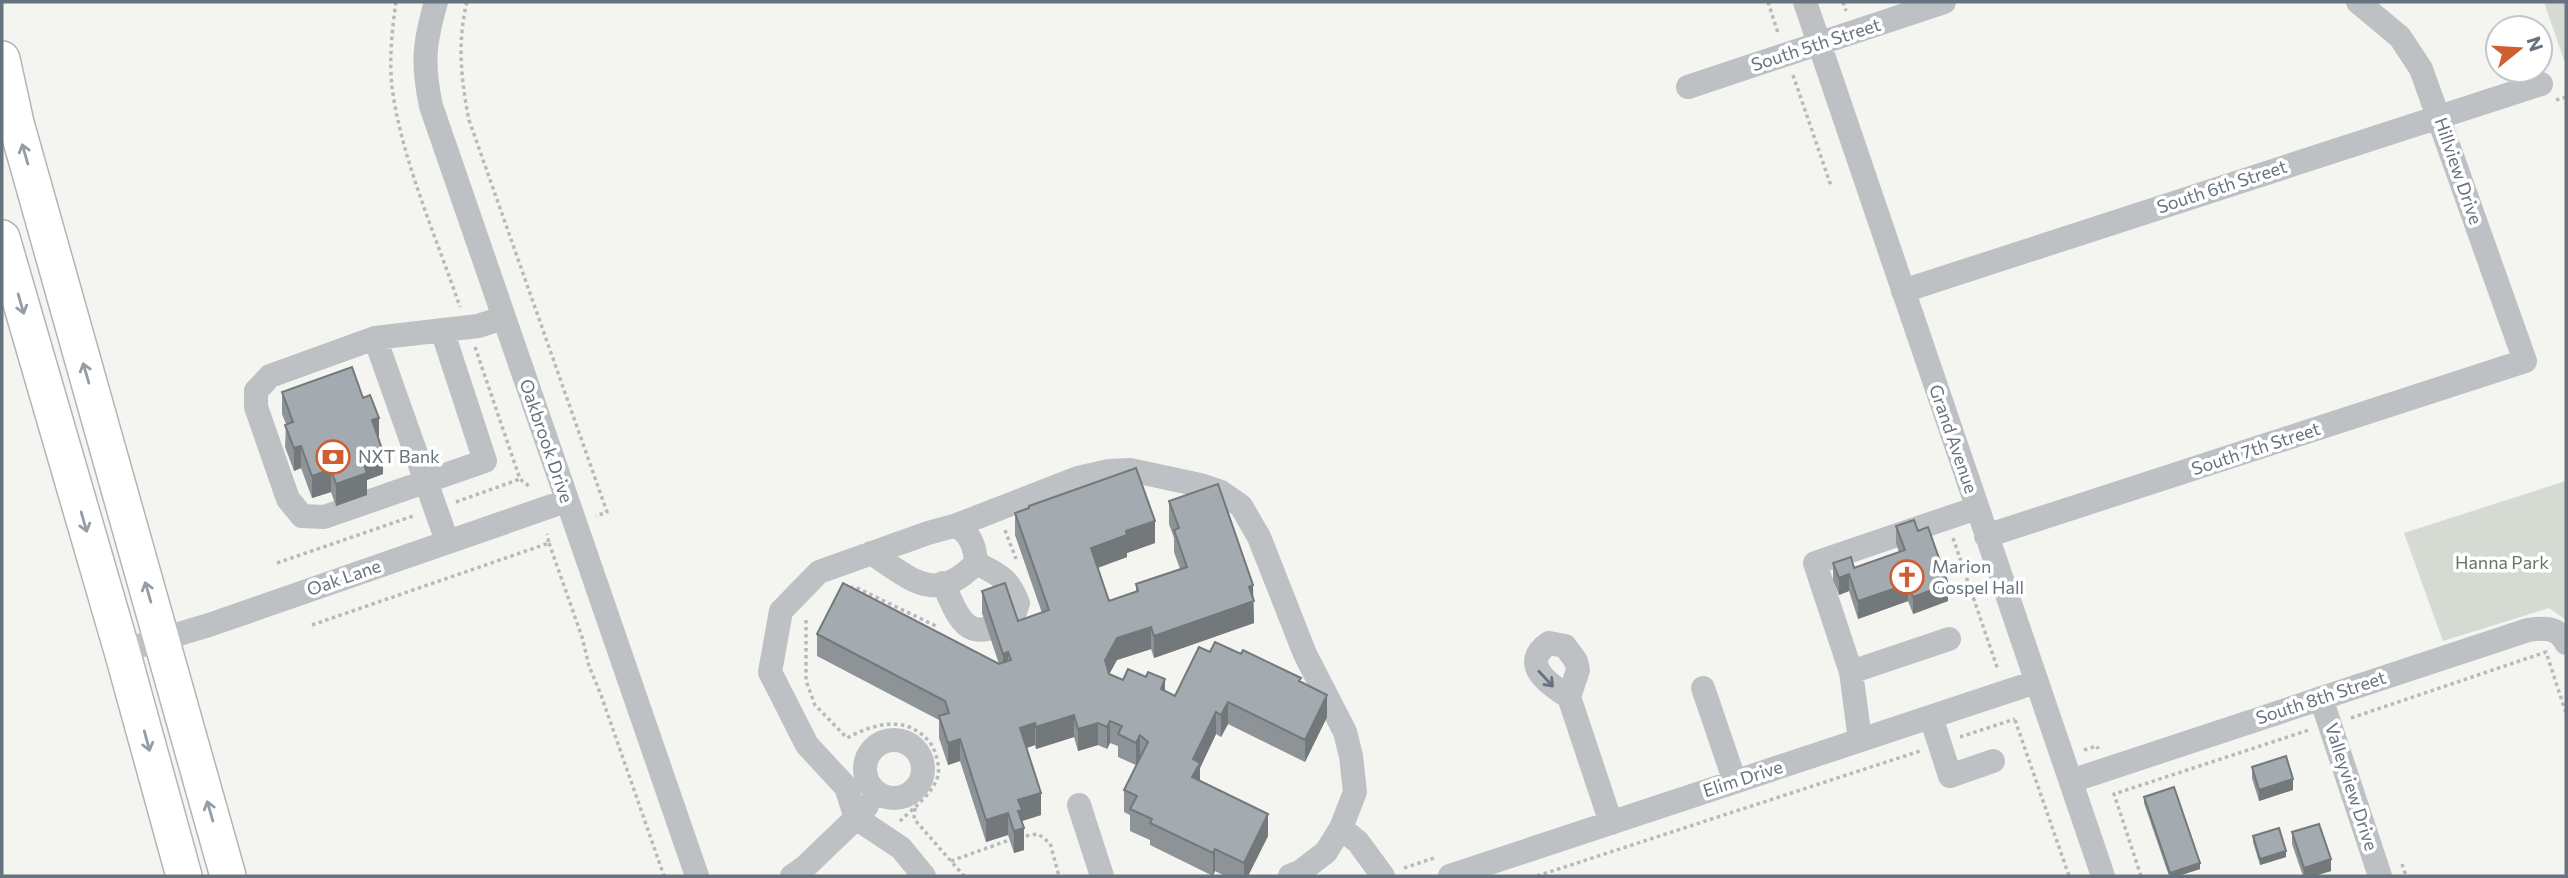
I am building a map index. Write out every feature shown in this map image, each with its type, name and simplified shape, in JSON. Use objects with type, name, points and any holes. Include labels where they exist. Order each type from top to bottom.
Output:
[{"type":"highway","points":[[2,59],[16,123],[228,876]]},
{"type":"highway","points":[[2,238],[122,651],[184,876]]},
{"type":"street","name":"Oakbrook Drive","points":[[436,2],[427,36],[424,73],[430,106],[697,876]]},
{"type":"street","name":"Grand Avenue","points":[[1805,2],[2103,876]]},
{"type":"street","name":"South 5th Street","points":[[1688,87],[1944,2]]},
{"type":"street","name":"Hillview Drive","points":[[2358,2],[2400,37],[2421,69],[2525,361]]},
{"type":"street","name":"South 6th Street","points":[[1903,291],[2538,84]]},
{"type":"street","points":[[442,330],[485,461],[324,517],[302,516],[288,499],[256,407],[256,391],[270,376],[375,338],[442,330],[468,327],[503,318]]},
{"type":"street","points":[[375,338],[447,541]]},
{"type":"street","name":"South 7th Street","points":[[1986,536],[2525,361]]},
{"type":"street","points":[[924,876],[901,848],[856,818],[846,787],[807,745],[770,672],[781,611],[819,572],[957,525],[1078,478],[1109,471],[1130,470],[1200,485],[1221,492],[1241,506],[1259,537],[1305,654],[1345,732],[1355,792],[1341,828],[1326,852],[1300,872],[1290,876]]},
{"type":"street","name":"Oak Lane","points":[[122,651],[209,625],[566,501]]},
{"type":"street","points":[[1860,740],[1851,673],[1815,563],[1977,508]]},
{"type":"street","points":[[957,525],[970,536],[976,549],[976,563]]},
{"type":"street","points":[[871,553],[921,585],[931,587],[955,580],[976,563]]},
{"type":"street","points":[[943,583],[957,616],[970,628],[980,631],[995,628],[1013,618],[1018,603],[1010,585],[1002,576],[976,563]]},
{"type":"street","name":"South 8th Street","points":[[2071,781],[2528,630],[2548,628],[2563,635],[2566,643]]},
{"type":"street","points":[[1851,673],[1949,639]]},
{"type":"street","name":"Elim Drive","points":[[1450,876],[2036,682]]},
{"type":"street","points":[[1703,688],[1735,782]]},
{"type":"street","points":[[1569,697],[1611,823]]},
{"type":"street","name":"Valleyview Drive","points":[[2321,698],[2380,876]]},
{"type":"street","points":[[1931,717],[1950,776],[1993,761]]},
{"type":"street","points":[[792,876],[856,818],[878,793]]},
{"type":"street","points":[[1079,805],[1102,876]]},
{"type":"street","points":[[1341,828],[1358,842],[1383,876]]},
{"type":"path","points":[[396,2],[392,86],[404,144],[520,479],[530,487]]},
{"type":"path","points":[[467,2],[460,57],[469,120],[607,512],[594,517]]},
{"type":"path","points":[[1768,2],[1781,42]]},
{"type":"path","points":[[1790,67],[1831,186]]},
{"type":"path","points":[[277,563],[520,479]]},
{"type":"path","points":[[1947,518],[2002,682]]},
{"type":"path","points":[[1003,523],[1020,571]]},
{"type":"path","points":[[547,534],[582,637],[589,666],[664,876]]},
{"type":"path","points":[[312,625],[550,543]]},
{"type":"path","points":[[841,589],[855,587],[947,631]]},
{"type":"path","points":[[812,610],[805,621],[805,661],[806,681],[815,705],[847,738],[876,725],[891,724],[920,732],[933,748],[938,762],[937,776],[928,793],[895,825]]},
{"type":"path","points":[[2355,729],[2351,717],[2546,652],[2566,713]]},
{"type":"path","points":[[2012,711],[2068,876]]},
{"type":"path","points":[[1537,876],[2015,719]]},
{"type":"path","points":[[2141,876],[2114,794],[2311,730]]},
{"type":"path","points":[[916,806],[914,819],[964,876]]},
{"type":"path","points":[[951,861],[1027,834],[1038,835],[1050,843],[1059,876]]},
{"type":"path","points":[[2402,864],[2406,876]]},
{"type":"green space","points":[[2544,2],[2566,2],[2566,66],[2554,31],[2554,14],[2548,14]]},
{"type":"green space","name":"Hanna Park","points":[[2566,481],[2566,620],[2549,608],[2443,641],[2404,533]]},
{"type":"building","name":"NXT Bank","points":[[352,367],[363,398],[370,395],[379,418],[372,420],[383,452],[362,459],[367,473],[336,484],[331,469],[312,476],[301,446],[294,448],[285,425],[293,422],[282,392]]},
{"type":"building","points":[[1136,468],[1155,521],[1091,548],[1109,601],[1138,591],[1136,584],[1187,567],[1174,530],[1179,528],[1169,501],[1218,484],[1253,585],[1249,587],[1254,601],[1154,636],[1151,627],[1117,638],[1105,660],[1109,674],[1123,680],[1128,669],[1146,677],[1148,672],[1165,679],[1161,689],[1175,696],[1199,647],[1210,652],[1215,642],[1241,654],[1243,650],[1301,678],[1299,681],[1327,695],[1305,740],[1228,702],[1221,715],[1216,712],[1193,759],[1200,763],[1192,777],[1268,814],[1244,863],[1215,849],[1213,853],[1150,823],[1152,819],[1130,809],[1137,796],[1124,790],[1148,742],[1140,735],[1136,743],[1118,734],[1122,726],[1110,721],[1107,727],[1098,723],[1078,729],[1074,715],[1036,727],[1035,723],[1020,728],[1041,793],[1018,800],[1022,810],[1018,811],[1024,828],[1014,831],[1008,813],[986,820],[960,739],[948,743],[939,716],[949,713],[945,701],[817,634],[843,583],[999,664],[1011,660],[1008,652],[1003,654],[982,591],[1005,583],[1018,621],[1049,610],[1015,513]]},
{"type":"building","points":[[1914,520],[1918,531],[1928,527],[1948,584],[1913,597],[1908,584],[1858,601],[1849,574],[1839,578],[1833,563],[1851,557],[1854,568],[1905,550],[1896,526]]},
{"type":"building","points":[[2286,756],[2293,779],[2259,790],[2252,767]]},
{"type":"building","points":[[2174,787],[2200,863],[2170,873],[2144,797]]},
{"type":"building","points":[[2319,824],[2331,859],[2304,868],[2292,832]]},
{"type":"building","points":[[2279,828],[2286,851],[2260,859],[2253,836]]},
{"type":"place","name":"NXT Bank","points":[[333,457]]},
{"type":"place","name":"Marion Gospel Hall","points":[[1907,577]]}]
